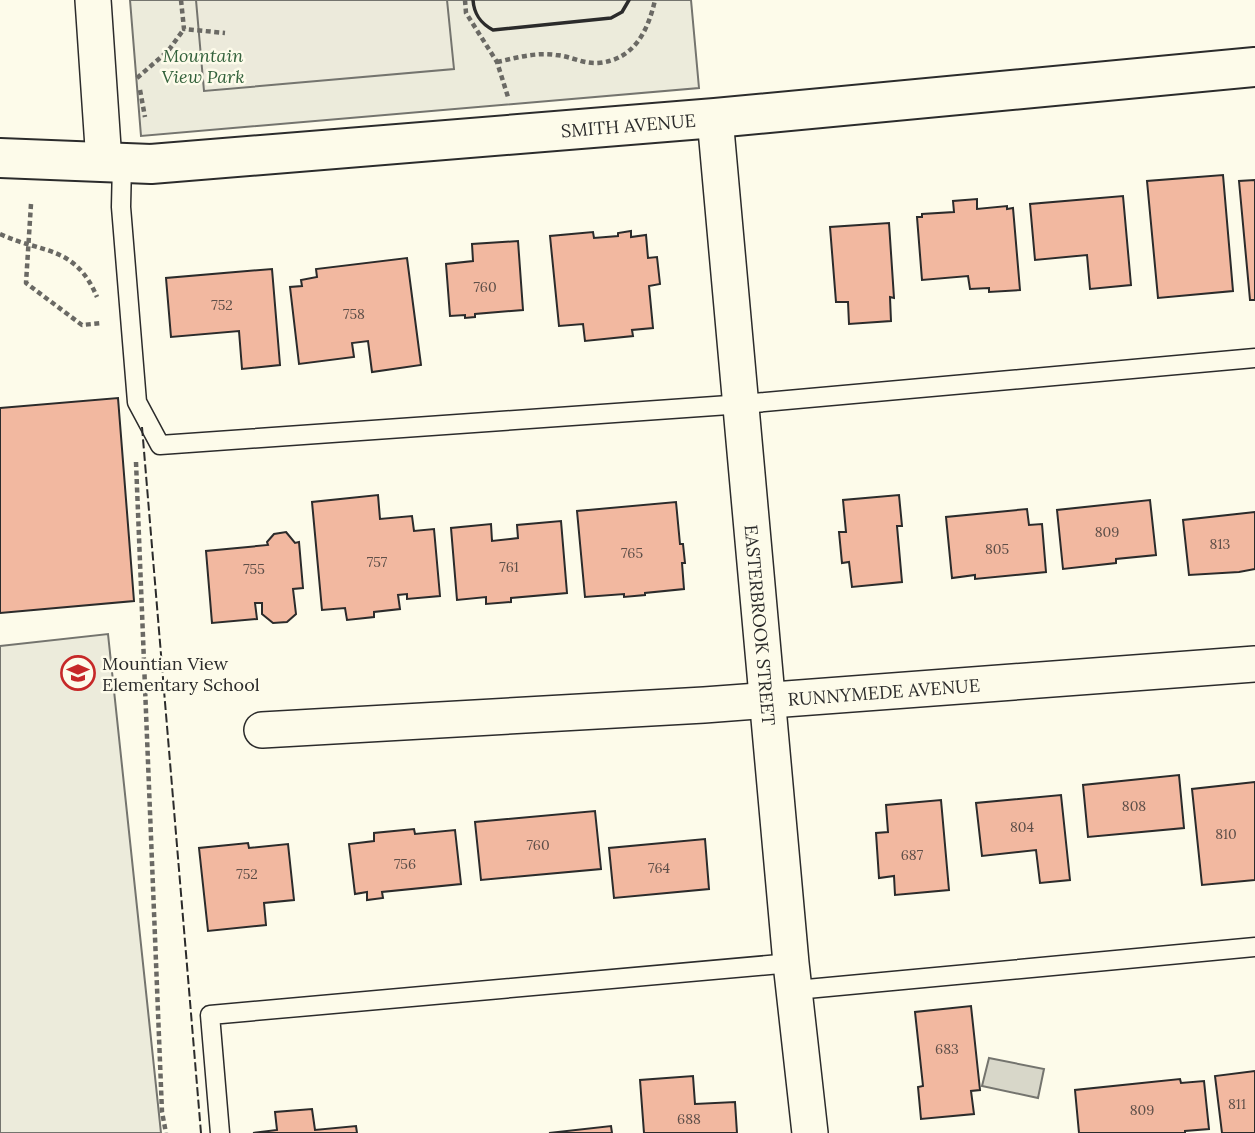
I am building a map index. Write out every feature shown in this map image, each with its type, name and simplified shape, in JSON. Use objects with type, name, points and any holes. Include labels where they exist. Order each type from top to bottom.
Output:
[{"type":"street","points":[[93,0],[113,163]]},
{"type":"street","name":"SMITH AVENUE","points":[[0,158],[164,163],[715,118],[1255,66]]},
{"type":"street","name":"EASTERBROOK STREET","points":[[715,118],[810,1133]]},
{"type":"street","name":"RUNNYMEDE AVENUE","points":[[262,730],[768,701],[1255,664]]},
{"type":"lane","points":[[113,163],[121,207],[137,402],[160,444],[743,404],[1255,358]]},
{"type":"lane","points":[[220,1133],[210,1014],[1255,947]]},
{"type":"path","points":[[145,117],[137,77],[168,51],[184,30],[181,0]]},
{"type":"path","points":[[465,0],[466,12],[497,62],[519,135]]},
{"type":"path","points":[[497,62],[533,54],[557,55],[597,63],[617,59],[632,50],[643,35],[650,20],[654,0]]},
{"type":"path","points":[[184,30],[225,33]]},
{"type":"path","points":[[31,204],[26,283],[82,325],[103,323],[101,312]]},
{"type":"path","points":[[0,234],[56,252],[78,265],[93,286],[99,301]]},
{"type":"path","points":[[137,402],[136,470],[162,1112],[166,1133]]},
{"type":"green space","name":"Mountain View Park","points":[[130,0],[691,0],[699,88],[141,136]]},
{"type":"green space","points":[[108,634],[161,1133],[0,1133],[0,646]]},
{"type":"shaded area","points":[[196,0],[447,0],[454,69],[204,91]]},
{"type":"shaded area","points":[[989,1058],[1044,1069],[1038,1098],[982,1086]]},
{"type":"building","points":[[1223,175],[1233,291],[1158,298],[1147,181]]},
{"type":"building","points":[[1255,180],[1255,300],[1250,300],[1239,181]]},
{"type":"building","points":[[1123,196],[1131,285],[1090,289],[1087,255],[1035,260],[1030,204]]},
{"type":"building","points":[[977,199],[977,209],[1007,206],[1007,209],[1013,208],[1020,290],[989,292],[989,288],[970,289],[968,276],[922,280],[917,217],[922,217],[922,214],[954,212],[953,201]]},
{"type":"building","points":[[889,223],[894,298],[890,297],[891,321],[849,324],[848,302],[836,302],[830,227]]},
{"type":"building","points":[[631,231],[631,237],[646,235],[648,258],[657,257],[660,284],[649,286],[653,328],[632,330],[633,336],[585,341],[583,324],[559,326],[550,236],[593,232],[594,238],[618,236],[618,233]]},
{"type":"building","points":[[518,241],[523,310],[475,314],[475,317],[465,318],[465,315],[450,316],[446,264],[473,261],[472,244]]},
{"type":"building","points":[[407,258],[421,365],[372,372],[368,341],[352,343],[354,357],[299,364],[290,287],[302,286],[301,280],[317,277],[316,269]]},
{"type":"building","points":[[272,269],[280,365],[242,369],[239,331],[171,337],[166,278]]},
{"type":"building","points":[[118,398],[134,601],[0,613],[0,408]]},
{"type":"building","points":[[378,495],[380,519],[412,516],[414,531],[434,529],[440,596],[407,599],[407,594],[398,595],[400,609],[374,612],[374,617],[347,620],[345,608],[322,610],[312,502]]},
{"type":"building","points":[[899,495],[902,526],[897,526],[902,582],[852,587],[849,562],[842,563],[839,532],[846,532],[843,500]]},
{"type":"building","points":[[1150,500],[1156,555],[1063,569],[1057,510]]},
{"type":"building","points":[[676,502],[680,544],[683,544],[685,563],[682,563],[684,589],[624,597],[624,594],[585,597],[577,511]]},
{"type":"building","points":[[1027,509],[1029,525],[1042,524],[1046,572],[975,579],[975,575],[952,578],[946,517]]},
{"type":"building","points":[[1255,512],[1255,569],[1189,575],[1183,520]]},
{"type":"building","points":[[561,521],[567,593],[511,598],[511,602],[486,604],[486,597],[457,600],[451,528],[491,524],[492,541],[518,538],[517,525]]},
{"type":"building","points":[[286,532],[295,543],[299,542],[303,588],[293,589],[296,614],[287,622],[273,623],[262,614],[262,603],[255,603],[257,619],[212,623],[206,551],[268,545],[267,542],[274,534]]},
{"type":"building","points":[[1179,775],[1184,828],[1088,837],[1083,785]]},
{"type":"building","points":[[1255,782],[1255,880],[1202,885],[1192,789]]},
{"type":"building","points":[[1061,795],[1070,880],[1040,883],[1036,850],[982,856],[976,803]]},
{"type":"building","points":[[941,800],[949,890],[895,895],[894,876],[879,878],[876,833],[888,832],[886,805]]},
{"type":"building","points":[[595,811],[601,869],[481,880],[475,822]]},
{"type":"building","points":[[414,829],[415,834],[455,830],[461,884],[382,892],[383,898],[367,900],[367,892],[355,894],[349,844],[374,841],[374,833]]},
{"type":"building","points":[[705,839],[709,889],[614,898],[609,848]]},
{"type":"building","points":[[248,843],[249,848],[288,844],[294,900],[264,903],[266,925],[208,931],[199,848]]},
{"type":"building","points":[[971,1006],[980,1090],[971,1091],[974,1114],[921,1119],[918,1087],[923,1086],[915,1012]]},
{"type":"building","points":[[1255,1071],[1255,1133],[1222,1133],[1215,1076]]},
{"type":"building","points":[[693,1076],[695,1104],[735,1102],[737,1133],[644,1133],[640,1080]]},
{"type":"building","points":[[1180,1079],[1181,1083],[1204,1081],[1209,1129],[1185,1133],[1079,1133],[1075,1090]]},
{"type":"building","points":[[312,1109],[315,1130],[356,1126],[357,1133],[253,1133],[277,1130],[275,1112]]},
{"type":"building","points":[[611,1126],[612,1133],[549,1133]]},
{"type":"fence","points":[[142,427],[201,1133]]},
{"type":"wall","points":[[473,0],[478,18],[493,30],[611,18],[622,12],[629,0]]},
{"type":"place","name":"Mountian View Elementary School","points":[[78,673]]}]
